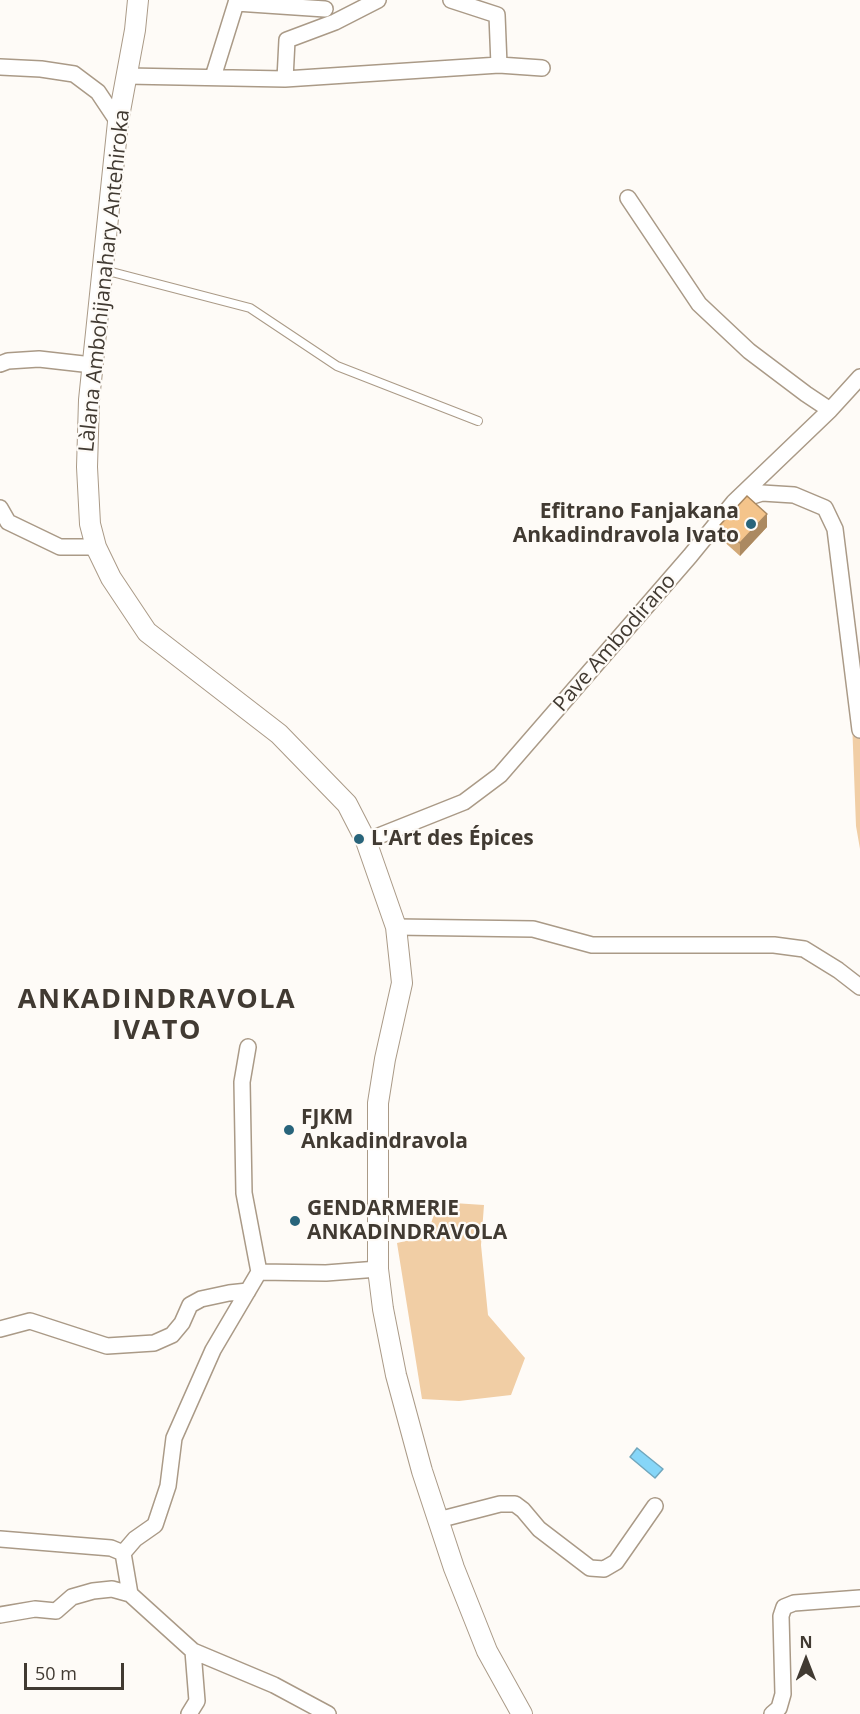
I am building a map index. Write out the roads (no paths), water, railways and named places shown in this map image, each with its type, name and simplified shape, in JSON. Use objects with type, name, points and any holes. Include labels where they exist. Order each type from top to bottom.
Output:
[{"type":"street","name":"Làlana Ambohijanahary Antehiroka","points":[[138,0],[135,30],[118,122],[89,400],[87,467],[90,524],[96,547],[111,578],[147,632],[279,734],[347,804],[366,841],[396,927],[402,983],[378,1103],[378,1269],[383,1309],[396,1375],[438,1520],[487,1651],[522,1714]]},
{"type":"street","points":[[285,79],[287,40],[335,22],[378,0]]},
{"type":"street","points":[[451,0],[497,15],[499,65]]},
{"type":"street","points":[[213,77],[237,2],[325,9]]},
{"type":"street","points":[[127,76],[285,79],[499,65],[542,68]]},
{"type":"street","points":[[0,67],[41,69],[74,74],[98,93],[118,122]]},
{"type":"street","points":[[628,198],[699,304],[748,351],[830,410]]},
{"type":"street","points":[[0,364],[8,361],[39,359],[93,365]]},
{"type":"street","name":"Pave Ambodirano","points":[[366,841],[464,802],[500,775],[734,502],[830,410],[860,377]]},
{"type":"street","points":[[734,502],[762,493],[794,495],[825,508],[835,529],[860,730]]},
{"type":"street","points":[[0,508],[8,522],[60,547],[96,547]]},
{"type":"street","points":[[396,927],[533,929],[592,945],[774,945],[804,950],[838,970],[860,987]]},
{"type":"street","points":[[123,1553],[135,1539],[155,1525],[168,1486],[174,1438],[213,1350],[259,1272],[244,1193],[242,1082],[248,1047]]},
{"type":"street","points":[[259,1272],[326,1273],[378,1269]]},
{"type":"street","points":[[0,1329],[30,1321],[107,1346],[153,1343],[172,1335],[182,1323],[190,1305],[201,1299],[248,1291]]},
{"type":"street","points":[[438,1520],[500,1504],[515,1504],[539,1529],[590,1568],[604,1569],[616,1562],[655,1506]]},
{"type":"street","points":[[0,1539],[111,1548],[123,1553]]},
{"type":"street","points":[[123,1553],[130,1594]]},
{"type":"street","points":[[0,1615],[36,1609],[56,1611],[72,1597],[93,1591],[112,1589],[130,1594],[192,1651],[274,1685],[328,1714]]},
{"type":"street","points":[[772,1714],[779,1708],[783,1694],[781,1616],[784,1607],[794,1603],[860,1598]]},
{"type":"street","points":[[189,1714],[196,1701],[192,1651]]},
{"type":"lane","points":[[104,270],[250,308],[337,366],[478,421]]},
{"type":"water","points":[[637,1448],[663,1469],[655,1478],[630,1457]]},
{"type":"place","name":"Efitrano Fanjakana Ankadindravola Ivato","points":[[751,524]]},
{"type":"place","name":"L'Art des Épices","points":[[359,839]]},
{"type":"place","name":"FJKM Ankadindravola","points":[[289,1130]]},
{"type":"place","name":"GENDARMERIE ANKADINDRAVOLA","points":[[295,1221]]},
{"type":"district","name":"ANKADINDRAVOLA IVATO","points":[[157,1016]]}]
